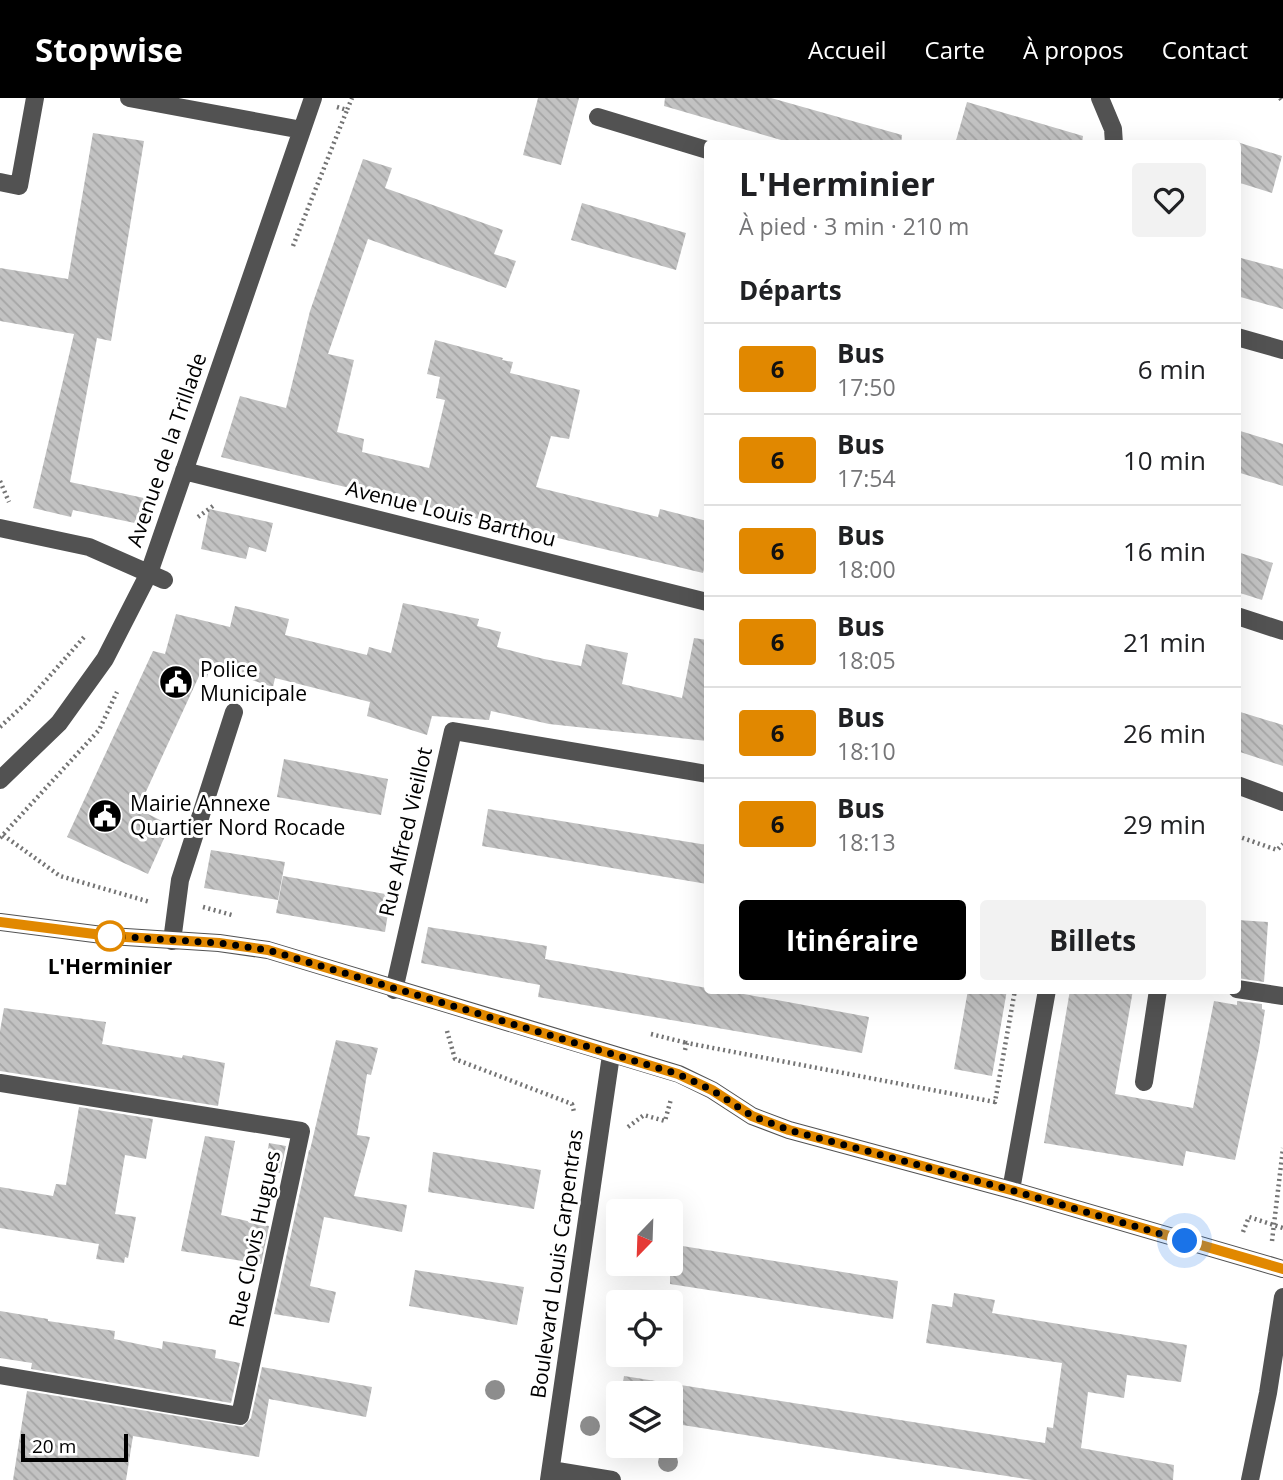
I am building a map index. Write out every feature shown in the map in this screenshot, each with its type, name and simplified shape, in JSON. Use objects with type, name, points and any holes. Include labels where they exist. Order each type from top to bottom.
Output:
[{"type":"street","points":[[0,182],[19,186],[35,98]]},
{"type":"street","points":[[129,98],[302,130]]},
{"type":"street","name":"Avenue de la Trillade","points":[[0,780],[59,723],[105,659],[156,577],[184,471],[313,98]]},
{"type":"street","points":[[1100,98],[1113,129],[1114,140]]},
{"type":"street","points":[[598,117],[704,149]]},
{"type":"street","points":[[1241,338],[1283,350]]},
{"type":"street","name":"Avenue Louis Barthou","points":[[184,471],[704,601]]},
{"type":"street","points":[[0,528],[89,547],[156,577]]},
{"type":"street","points":[[1241,618],[1283,631]]},
{"type":"street","points":[[172,941],[180,880],[234,712]]},
{"type":"street","name":"Rue Alfred Vieillot","points":[[394,989],[453,731],[704,773]]},
{"type":"street","points":[[1241,786],[1283,802]]},
{"type":"street","points":[[0,922],[268,950],[678,1074],[712,1090],[752,1116],[789,1130],[1011,1190],[1283,1269]]},
{"type":"street","points":[[1241,990],[1283,996]]},
{"type":"street","points":[[1011,1190],[1046,994]]},
{"type":"street","points":[[1144,1082],[1157,994]]},
{"type":"street","name":"Boulevard Louis Carpentras","points":[[550,1475],[611,1055]]},
{"type":"street","name":"Rue Clovis Hugues","points":[[0,1083],[301,1131],[240,1416],[0,1375]]},
{"type":"street","points":[[1250,1480],[1268,1393],[1283,1297]]},
{"type":"street","points":[[550,1475],[612,1480]]},
{"type":"path","points":[[291,252],[347,110]]},
{"type":"path","points":[[194,520],[216,504],[220,480]]},
{"type":"path","points":[[0,727],[25,704],[92,627]]},
{"type":"path","points":[[3,835],[60,876],[154,903]]},
{"type":"path","points":[[1241,837],[1277,850],[1283,844]]},
{"type":"building","points":[[538,98],[579,98],[561,165],[523,155]]},
{"type":"building","points":[[665,98],[771,98],[902,135],[901,140],[781,140],[664,106]]},
{"type":"building","points":[[967,102],[1083,136],[1082,140],[956,140]]},
{"type":"building","points":[[93,133],[144,141],[111,341],[97,338],[70,482],[153,500],[149,526],[73,510],[71,517],[33,508],[74,334],[0,321],[0,268],[68,279]]},
{"type":"building","points":[[1241,143],[1282,156],[1272,193],[1241,183]]},
{"type":"building","points":[[363,159],[392,168],[385,188],[503,230],[494,254],[516,261],[506,288],[368,239],[328,354],[354,360],[337,432],[364,439],[362,452],[429,468],[445,400],[436,398],[440,377],[427,374],[435,340],[503,358],[502,360],[513,362],[510,373],[580,390],[569,439],[551,436],[536,487],[658,517],[660,509],[704,520],[703,573],[221,457],[240,396],[286,408],[310,311]]},
{"type":"building","points":[[582,203],[686,233],[676,270],[571,240]]},
{"type":"building","points":[[1241,258],[1283,269],[1283,309],[1241,297]]},
{"type":"building","points":[[1241,431],[1283,444],[1283,486],[1241,473]]},
{"type":"building","points":[[209,509],[273,523],[266,552],[249,547],[246,559],[201,549]]},
{"type":"building","points":[[1241,553],[1273,563],[1262,600],[1241,593]]},
{"type":"building","points":[[403,603],[479,619],[477,626],[501,632],[497,647],[544,659],[581,666],[586,644],[628,653],[622,684],[682,698],[694,638],[704,640],[704,741],[549,724],[491,711],[489,720],[432,716],[427,735],[367,716],[370,702],[275,678],[273,687],[210,666],[207,678],[200,674],[138,809],[166,823],[166,834],[148,874],[67,837],[153,651],[165,654],[176,614],[230,627],[235,606],[289,619],[285,635],[367,655],[369,647],[391,653]]},
{"type":"building","points":[[1241,712],[1283,725],[1283,766],[1241,752]]},
{"type":"building","points":[[284,759],[388,779],[381,815],[277,797]]},
{"type":"building","points":[[488,809],[704,845],[704,883],[482,846]]},
{"type":"building","points":[[211,850],[285,862],[278,900],[204,888]]},
{"type":"building","points":[[283,876],[391,895],[385,932],[276,913]]},
{"type":"building","points":[[1241,920],[1268,922],[1264,982],[1241,979]]},
{"type":"building","points":[[428,927],[547,946],[545,959],[704,987],[704,994],[744,994],[869,1017],[862,1053],[538,997],[540,985],[421,963]]},
{"type":"building","points":[[967,994],[1006,994],[992,1076],[954,1069]]},
{"type":"building","points":[[1069,994],[1132,994],[1115,1094],[1193,1108],[1214,1001],[1237,1005],[1237,1001],[1262,1004],[1262,1009],[1265,1010],[1259,1048],[1235,1160],[1186,1151],[1183,1166],[1044,1143]]},
{"type":"building","points":[[4,1008],[106,1022],[102,1044],[225,1063],[218,1106],[0,1071],[0,1031]]},
{"type":"building","points":[[336,1040],[378,1048],[371,1075],[367,1074],[357,1135],[370,1137],[354,1196],[407,1205],[402,1232],[324,1217],[310,1286],[336,1292],[329,1323],[274,1314]]},
{"type":"building","points":[[79,1107],[153,1119],[146,1159],[125,1155],[115,1214],[136,1217],[128,1258],[125,1257],[124,1263],[96,1259],[99,1244],[0,1228],[0,1187],[53,1196],[56,1184],[66,1185]]},
{"type":"building","points":[[205,1136],[235,1141],[221,1215],[269,1226],[261,1264],[181,1251]]},
{"type":"building","points":[[269,1143],[286,1146],[280,1173],[264,1169]]},
{"type":"building","points":[[433,1152],[541,1170],[534,1209],[428,1192]]},
{"type":"building","points":[[683,1246],[898,1281],[893,1319],[670,1284],[670,1276],[683,1276]]},
{"type":"building","points":[[415,1270],[524,1287],[517,1325],[409,1306]]},
{"type":"building","points":[[954,1293],[995,1300],[992,1313],[1187,1345],[1181,1382],[1127,1375],[1124,1398],[1088,1392],[1081,1448],[1174,1465],[1173,1480],[1033,1480],[683,1425],[683,1385],[1045,1443],[1047,1427],[1053,1428],[1062,1363],[926,1343],[932,1304],[952,1307]]},
{"type":"building","points":[[0,1311],[115,1331],[114,1339],[162,1349],[163,1341],[216,1350],[215,1358],[240,1363],[231,1403],[31,1369],[32,1363],[0,1358]]},
{"type":"building","points":[[262,1367],[372,1387],[366,1417],[269,1399],[259,1457],[133,1436],[126,1480],[13,1480],[27,1391],[243,1427],[251,1418]]},
{"type":"building","points":[[624,1376],[655,1381],[623,1381]]},
{"type":"bus line","name":"6","points":[[0,922],[110,936],[219,943],[268,950],[678,1074],[712,1090],[752,1116],[789,1130],[1011,1190],[1283,1269]]},
{"type":"place","name":"Police Municipale","points":[[176,682]]},
{"type":"place","name":"Mairie Annexe Quartier Nord Rocade","points":[[105,816]]},
{"type":"place","name":"L'Herminier","points":[[110,936]]},
{"type":"route","points":[[110,936],[219,943],[268,950],[678,1074],[712,1090],[752,1116],[789,1130],[1011,1190],[1185,1241]]}]
